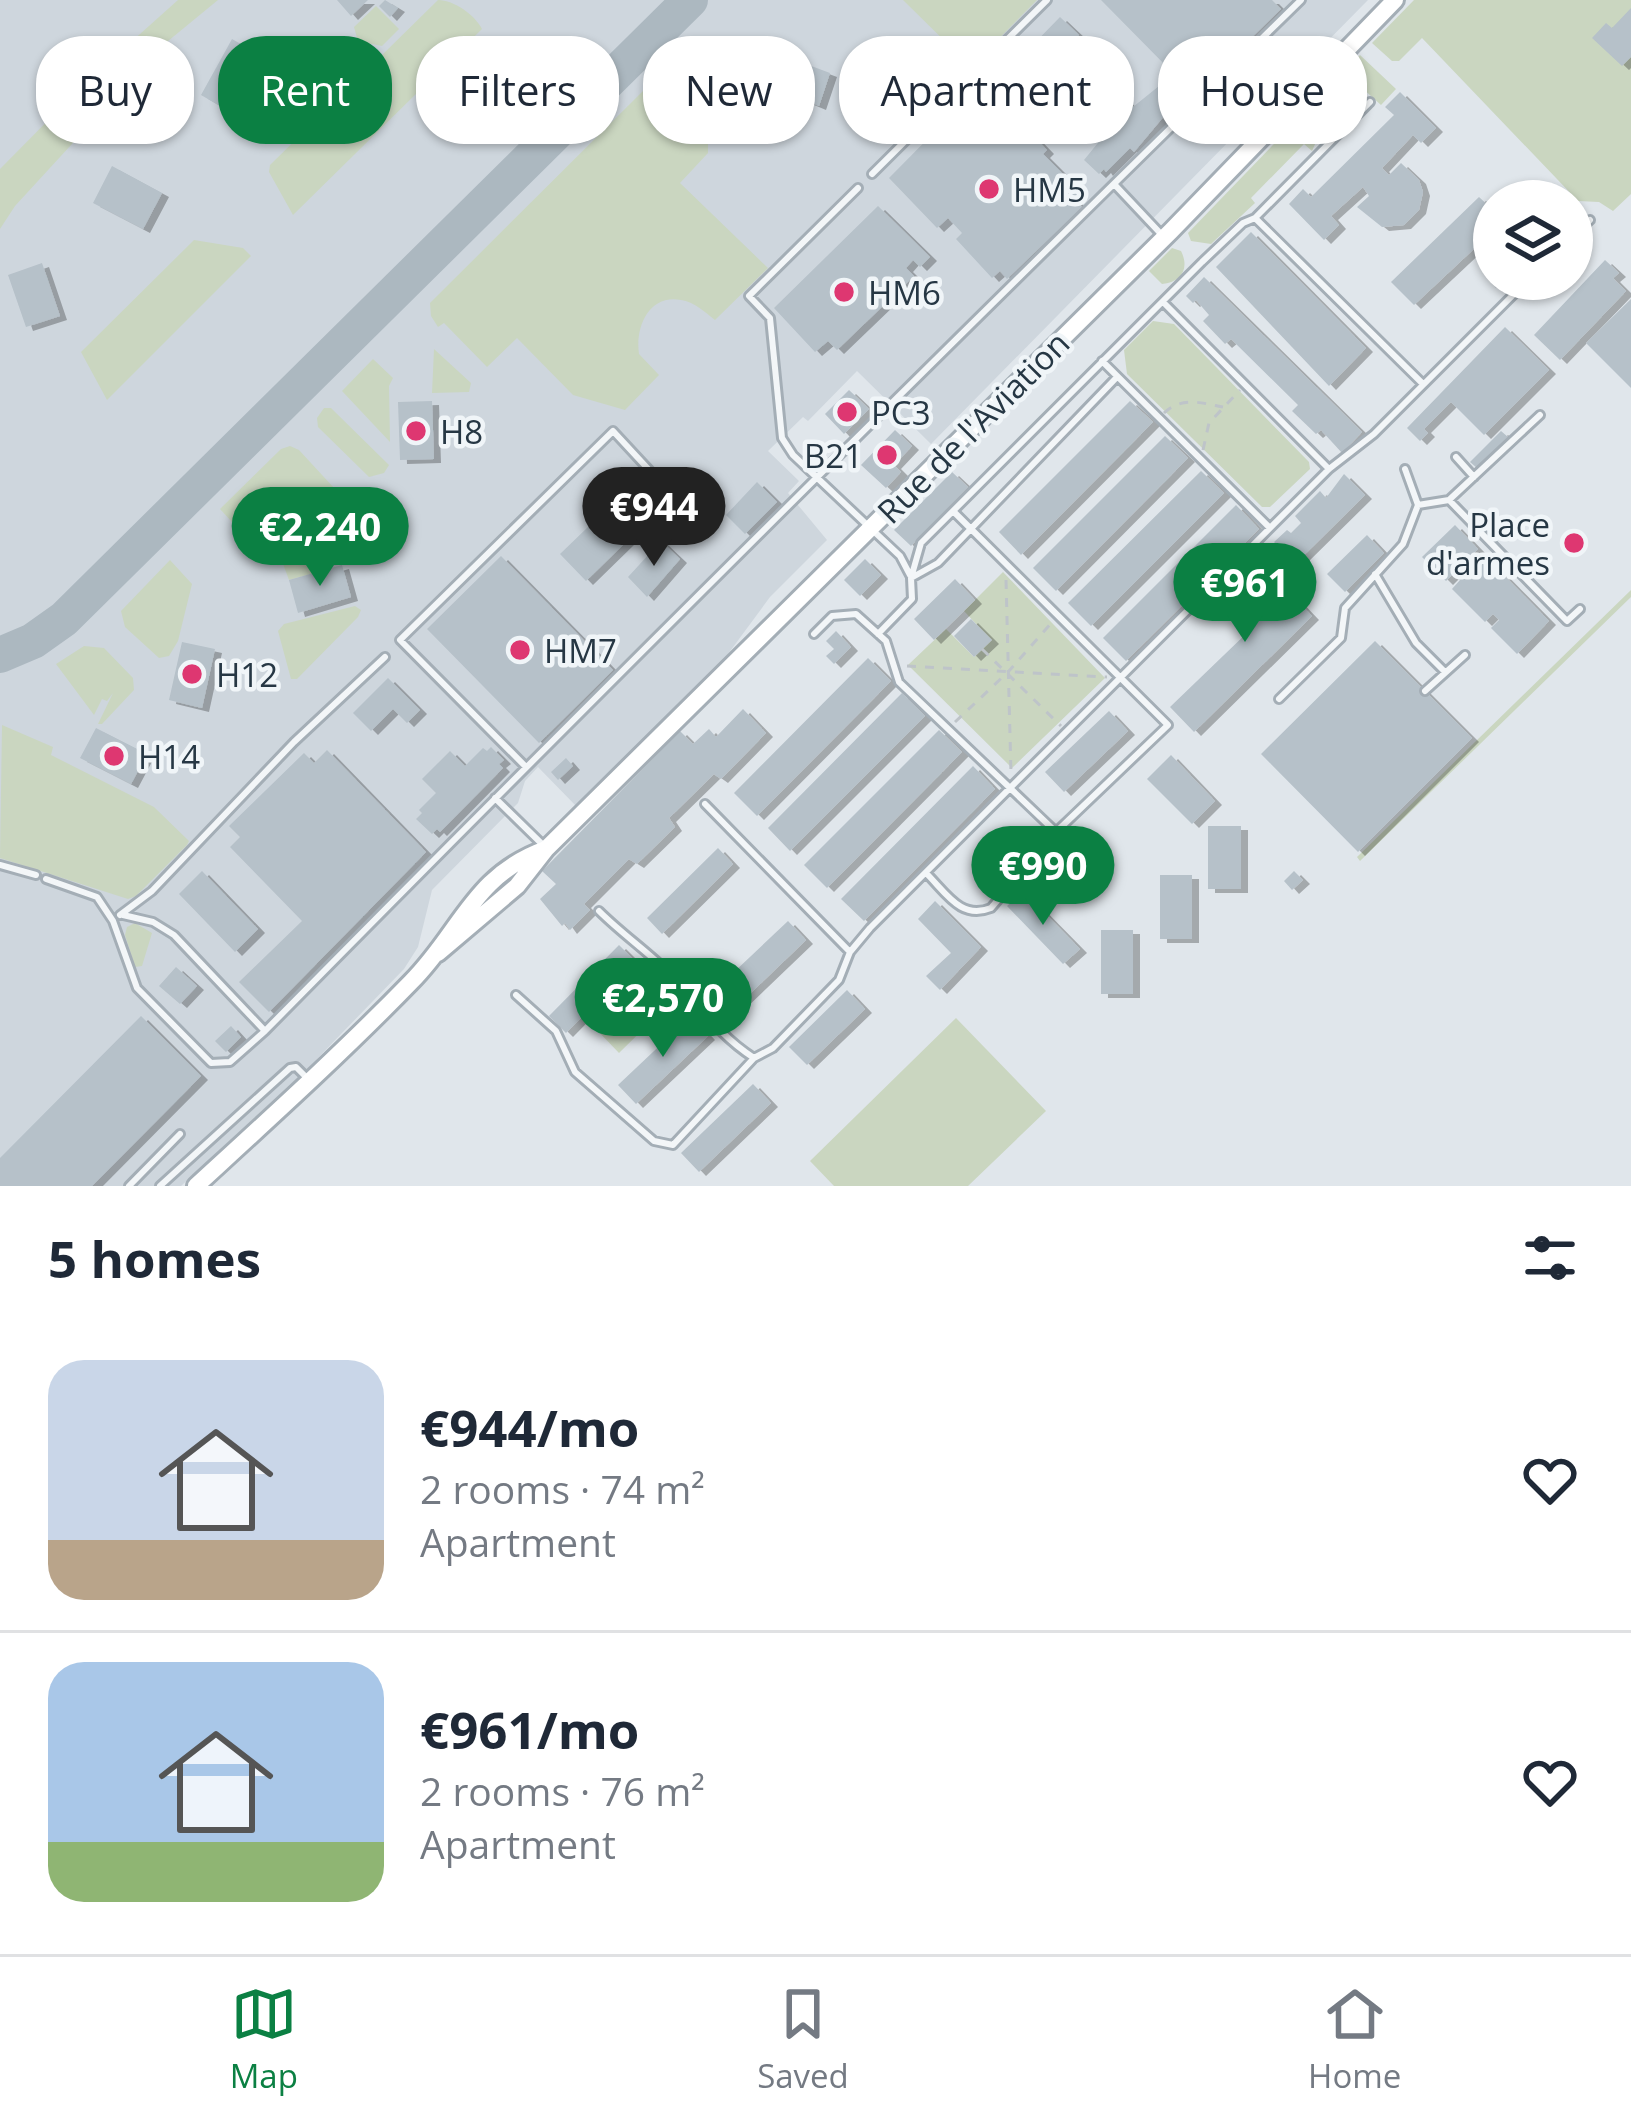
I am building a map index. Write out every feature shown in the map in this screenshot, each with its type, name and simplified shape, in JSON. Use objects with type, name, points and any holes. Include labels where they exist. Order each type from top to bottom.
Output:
[{"type":"street","name":"Rue de l'Aviation","points":[[310,1081],[437,953],[517,886],[546,849],[1165,237],[1395,0]]},
{"type":"street","points":[[196,1186],[310,1081]]},
{"type":"lane","points":[[872,174],[1048,0]]},
{"type":"lane","points":[[46,879],[97,897],[117,918],[137,988],[211,1063],[230,1062],[1300,0]]},
{"type":"lane","points":[[878,634],[912,599],[911,578],[921,543],[1162,301],[1243,223],[1255,218],[1370,102]]},
{"type":"lane","points":[[1114,184],[1165,237]]},
{"type":"lane","points":[[858,188],[749,296],[770,318],[782,438],[868,531],[900,556],[911,578]]},
{"type":"lane","points":[[1255,218],[1423,384]]},
{"type":"lane","points":[[516,994],[556,1031],[575,1072],[654,1141],[674,1145],[754,1058],[772,1048],[839,980],[850,952],[926,873],[1329,469],[1351,456],[1508,300]]},
{"type":"lane","points":[[1162,301],[1329,469]]},
{"type":"lane","points":[[1102,361],[1270,528]]},
{"type":"lane","points":[[911,578],[938,563],[1118,377]]},
{"type":"lane","points":[[1418,505],[1449,500],[1540,415]]},
{"type":"lane","points":[[526,767],[400,640],[613,431],[676,499]]},
{"type":"lane","points":[[1456,457],[1474,476]]},
{"type":"lane","points":[[1280,699],[1341,638],[1345,608],[1403,544],[1418,505],[1405,469]]},
{"type":"lane","points":[[1449,500],[1567,621],[1580,609]]},
{"type":"lane","points":[[926,873],[964,911],[977,914],[992,908],[1056,832],[1168,725],[953,511]]},
{"type":"lane","points":[[1375,574],[1416,644],[1445,672]]},
{"type":"lane","points":[[814,634],[832,616],[856,614],[886,641],[899,682],[1056,832]]},
{"type":"lane","points":[[1425,691],[1465,655]]},
{"type":"lane","points":[[117,918],[152,891],[294,742],[385,657]]},
{"type":"lane","points":[[495,798],[546,849]]},
{"type":"lane","points":[[705,804],[850,952]]},
{"type":"lane","points":[[0,865],[36,875]]},
{"type":"lane","points":[[599,911],[668,972],[737,1047],[754,1058]]},
{"type":"lane","points":[[117,918],[153,922],[174,934],[265,1031]]},
{"type":"lane","points":[[160,1186],[290,1068],[296,1067],[310,1081]]},
{"type":"lane","points":[[129,1186],[180,1135]]},
{"type":"path","points":[[1197,455],[1206,448],[1209,423],[1245,384]]},
{"type":"path","points":[[1159,418],[1180,403],[1225,408]]},
{"type":"path","points":[[1006,564],[1011,788]]},
{"type":"path","points":[[948,729],[1058,615]]},
{"type":"path","points":[[982,649],[1067,732]]},
{"type":"path","points":[[893,665],[1121,678]]},
{"type":"shaded area","points":[[0,0],[1368,0],[1333,36],[1158,36],[1158,144],[1226,144],[931,444],[857,371],[808,421],[803,417],[768,451],[799,481],[788,493],[827,540],[770,597],[722,662],[577,807],[538,767],[525,781],[518,803],[432,890],[418,947],[404,969],[310,1066],[181,1186],[0,1186]]},
{"type":"green space","points":[[178,0],[218,0],[174,36],[138,36]]},
{"type":"green space","points":[[438,0],[463,9],[482,29],[475,36],[416,36],[416,94],[392,118],[392,45]]},
{"type":"green space","points":[[903,0],[1037,0],[1002,36],[940,36]]},
{"type":"green space","points":[[1414,0],[1631,0],[1631,194],[1613,211],[1593,202],[1593,180],[1558,180],[1422,38],[1399,61],[1392,61],[1372,43]]},
{"type":"green space","points":[[376,6],[399,29],[392,36],[357,36],[354,27]]},
{"type":"green space","points":[[1367,62],[1396,89],[1381,105],[1367,92]]},
{"type":"green space","points":[[643,91],[643,144],[708,144],[708,153],[680,183],[768,268],[715,320],[681,300],[670,299],[653,307],[639,333],[639,354],[659,375],[625,410],[573,395],[517,338],[487,367],[444,323],[438,327],[430,303],[590,144],[619,144],[619,115]]},
{"type":"green space","points":[[36,133],[36,144],[72,144],[0,229],[0,169]]},
{"type":"green space","points":[[291,144],[365,144],[293,215],[269,172]]},
{"type":"green space","points":[[1274,144],[1304,144],[1251,198],[1255,203],[1211,244],[1191,241],[1188,233]]},
{"type":"green space","points":[[194,240],[243,248],[251,256],[107,400],[81,352]]},
{"type":"green space","points":[[1172,248],[1181,251],[1184,269],[1174,281],[1162,284],[1149,271]]},
{"type":"green space","points":[[1153,321],[1174,324],[1309,462],[1310,469],[1270,507],[1262,507],[1127,374],[1124,350]]},
{"type":"green space","points":[[434,349],[471,383],[469,392],[432,393]]},
{"type":"green space","points":[[373,359],[393,378],[389,386],[390,442],[342,391]]},
{"type":"green space","points":[[324,408],[331,408],[389,465],[384,473],[369,477],[318,427],[317,418]]},
{"type":"green space","points":[[290,446],[347,502],[343,512],[300,553],[322,571],[289,580],[279,553],[264,557],[220,509],[281,449]]},
{"type":"green space","points":[[170,560],[192,584],[178,641],[169,656],[159,658],[125,627],[121,611]]},
{"type":"green space","points":[[1003,572],[1105,678],[1012,768],[908,665],[946,629],[974,657],[991,640],[964,611]]},
{"type":"green space","points":[[1631,590],[1631,597],[1360,861],[1357,857]]},
{"type":"green space","points":[[355,606],[361,610],[358,617],[297,679],[291,679],[278,631],[284,624]]},
{"type":"green space","points":[[84,646],[104,648],[133,678],[134,690],[102,724],[98,724],[113,693],[107,701],[102,699],[94,715],[56,664]]},
{"type":"green space","points":[[2,725],[53,747],[51,755],[154,807],[189,841],[187,845],[128,899],[0,858]]},
{"type":"green space","points":[[135,923],[152,933],[142,966],[135,967],[125,935]]},
{"type":"green space","points":[[648,976],[672,1001],[619,1053],[594,1027]]},
{"type":"green space","points":[[956,1018],[1046,1111],[968,1186],[834,1186],[810,1161]]},
{"type":"building","points":[[337,0],[368,0],[351,16]]},
{"type":"building","points":[[385,0],[398,8],[390,17],[379,6]]},
{"type":"building","points":[[1101,0],[1272,0],[1281,9],[1253,36],[1158,36],[1158,58]]},
{"type":"building","points":[[1631,8],[1631,57],[1622,66],[1592,38],[1606,23],[1612,28]]},
{"type":"building","points":[[1060,17],[1079,35],[1078,36],[1041,36]]},
{"type":"building","points":[[218,64],[218,105],[201,95]]},
{"type":"building","points":[[815,67],[830,73],[819,106],[815,104]]},
{"type":"building","points":[[1158,87],[1158,123],[1134,152],[1130,148],[1099,174],[1084,160],[1097,144],[1134,144],[1134,106]]},
{"type":"building","points":[[1400,92],[1436,128],[1421,143],[1413,135],[1382,168],[1389,175],[1401,163],[1419,180],[1423,192],[1419,210],[1404,225],[1382,227],[1357,207],[1369,196],[1363,187],[1331,216],[1339,225],[1324,240],[1289,204],[1303,189],[1311,197],[1367,144],[1394,115],[1385,107]]},
{"type":"building","name":"HM5","points":[[923,144],[1041,144],[1047,150],[1043,154],[1081,192],[1073,198],[1082,207],[1007,279],[1000,271],[992,278],[956,239],[962,233],[948,218],[937,228],[889,178]]},
{"type":"building","points":[[112,166],[162,193],[143,229],[93,203]]},
{"type":"building","points":[[1473,203],[1473,250],[1414,305],[1391,282]]},
{"type":"building","name":"HM6","points":[[878,206],[930,257],[920,267],[913,260],[906,268],[914,276],[837,350],[828,341],[815,352],[774,308]]},
{"type":"building","points":[[1251,232],[1366,348],[1329,386],[1216,267]]},
{"type":"building","points":[[1605,260],[1619,273],[1613,278],[1626,291],[1560,360],[1534,335],[1567,300],[1593,300],[1593,273]]},
{"type":"building","points":[[42,263],[60,316],[26,327],[8,275]]},
{"type":"building","points":[[1204,277],[1362,432],[1342,453],[1321,430],[1316,434],[1292,411],[1298,405],[1231,339],[1225,344],[1203,321],[1209,315],[1186,296]]},
{"type":"building","points":[[1631,299],[1631,388],[1586,343]]},
{"type":"building","points":[[1505,327],[1549,370],[1484,435],[1451,402],[1424,429],[1428,433],[1420,441],[1407,428]]},
{"type":"building","name":"PC3","points":[[849,390],[869,409],[844,434],[825,414]]},
{"type":"building","name":"H8","points":[[432,401],[434,459],[400,460],[398,402]]},
{"type":"building","points":[[1130,401],[1153,422],[1021,555],[999,532]]},
{"type":"building","name":"B21","points":[[895,430],[912,446],[894,465],[901,472],[886,488],[861,465]]},
{"type":"building","points":[[1501,431],[1508,437],[1477,468],[1470,462]]},
{"type":"building","points":[[1165,436],[1188,458],[1056,591],[1033,568]]},
{"type":"building","points":[[1201,471],[1224,493],[1091,626],[1068,603]]},
{"type":"building","points":[[952,472],[968,487],[911,546],[894,530]]},
{"type":"building","points":[[643,474],[668,501],[586,581],[560,554]]},
{"type":"building","points":[[1344,474],[1365,495],[1295,564],[1274,542],[1287,530],[1291,533],[1301,523],[1295,516],[1320,491],[1326,498]]},
{"type":"building","points":[[757,482],[777,502],[745,534],[726,515]]},
{"type":"building","points":[[1236,505],[1259,529],[1126,661],[1103,638]]},
{"type":"building","points":[[1455,525],[1478,549],[1464,563],[1472,571],[1486,557],[1549,621],[1517,654],[1491,628],[1499,620],[1493,614],[1485,622],[1452,589],[1460,580],[1453,574],[1446,581],[1422,557]]},
{"type":"building","points":[[1367,535],[1384,553],[1345,592],[1327,574]]},
{"type":"building","points":[[661,541],[680,559],[647,597],[628,577]]},
{"type":"building","name":"HM7","points":[[501,556],[613,670],[539,743],[427,629]]},
{"type":"building","points":[[865,559],[881,575],[860,596],[844,580]]},
{"type":"building","points":[[342,565],[351,597],[298,613],[289,580]]},
{"type":"building","points":[[1265,567],[1312,616],[1194,732],[1170,707],[1251,629],[1244,629],[1231,615],[1238,608],[1224,595]]},
{"type":"building","points":[[955,579],[975,600],[934,640],[914,619]]},
{"type":"building","points":[[971,619],[992,640],[974,657],[954,636]]},
{"type":"building","points":[[836,631],[851,647],[834,664],[826,656],[834,649],[826,641]]},
{"type":"building","points":[[1375,641],[1472,738],[1358,852],[1261,754]]},
{"type":"building","name":"H12","points":[[182,642],[215,649],[202,708],[169,700]]},
{"type":"building","points":[[868,658],[891,681],[757,816],[734,793]]},
{"type":"building","points":[[388,678],[420,710],[407,723],[393,709],[371,731],[353,713]]},
{"type":"building","points":[[902,693],[925,716],[790,851],[768,828]]},
{"type":"building","points":[[743,709],[766,733],[721,779],[714,774],[669,818],[675,827],[637,864],[629,859],[584,904],[590,910],[570,930],[565,923],[562,926],[540,899],[556,884],[542,871],[680,731],[693,744],[709,729],[716,737]]},
{"type":"building","points":[[1109,711],[1128,731],[1064,792],[1045,772]]},
{"type":"building","name":"H14","points":[[96,728],[147,754],[131,784],[80,758]]},
{"type":"building","points":[[939,730],[962,752],[827,888],[804,865]]},
{"type":"building","points":[[491,747],[504,760],[499,764],[503,768],[440,832],[437,829],[432,834],[416,819],[436,793],[422,779],[450,751],[465,766],[483,748]]},
{"type":"building","points":[[327,750],[426,852],[269,1012],[239,982],[302,921],[230,847],[240,837],[229,826],[304,753],[314,763]]},
{"type":"building","points":[[1171,755],[1215,801],[1192,824],[1147,779]]},
{"type":"building","points":[[566,758],[573,766],[558,780],[551,772]]},
{"type":"building","points":[[973,766],[995,789],[864,921],[841,899]]},
{"type":"building","points":[[1208,826],[1241,826],[1241,889],[1208,889]]},
{"type":"building","points":[[718,848],[733,864],[662,934],[647,918]]},
{"type":"building","points":[[202,871],[258,929],[235,952],[179,894]]},
{"type":"building","points":[[1294,871],[1303,880],[1292,890],[1284,881]]},
{"type":"building","points":[[1160,875],[1192,875],[1192,939],[1160,939]]},
{"type":"building","points":[[1023,891],[1080,949],[1063,964],[1007,906]]},
{"type":"building","points":[[935,901],[981,947],[940,990],[926,976],[951,953],[918,919]]},
{"type":"building","points":[[788,921],[806,940],[735,1008],[716,989]]},
{"type":"building","points":[[1101,930],[1133,930],[1133,994],[1101,994]]},
{"type":"building","points":[[619,945],[636,962],[566,1033],[549,1016]]},
{"type":"building","points":[[176,967],[197,986],[180,1004],[159,986]]},
{"type":"building","points":[[847,990],[865,1009],[807,1065],[789,1047]]},
{"type":"building","points":[[141,1016],[201,1076],[92,1186],[0,1186],[0,1158]]},
{"type":"building","points":[[690,1017],[708,1036],[636,1104],[618,1085]]},
{"type":"building","points":[[231,1026],[241,1037],[226,1052],[215,1041]]},
{"type":"building","points":[[753,1084],[771,1103],[699,1172],[681,1153]]},
{"type":"taxiway","points":[[0,655],[33,641],[64,619],[690,0]]},
{"type":"place","name":"HM5","points":[[989,189]]},
{"type":"place","name":"HM6","points":[[844,292]]},
{"type":"place","name":"PC3","points":[[847,412]]},
{"type":"place","name":"H8","points":[[416,431]]},
{"type":"place","name":"B21","points":[[887,455]]},
{"type":"place","name":"Place d'armes","points":[[1574,543]]},
{"type":"place","name":"HM7","points":[[520,650]]},
{"type":"place","name":"H12","points":[[192,674]]},
{"type":"place","name":"H14","points":[[114,756]]}]
